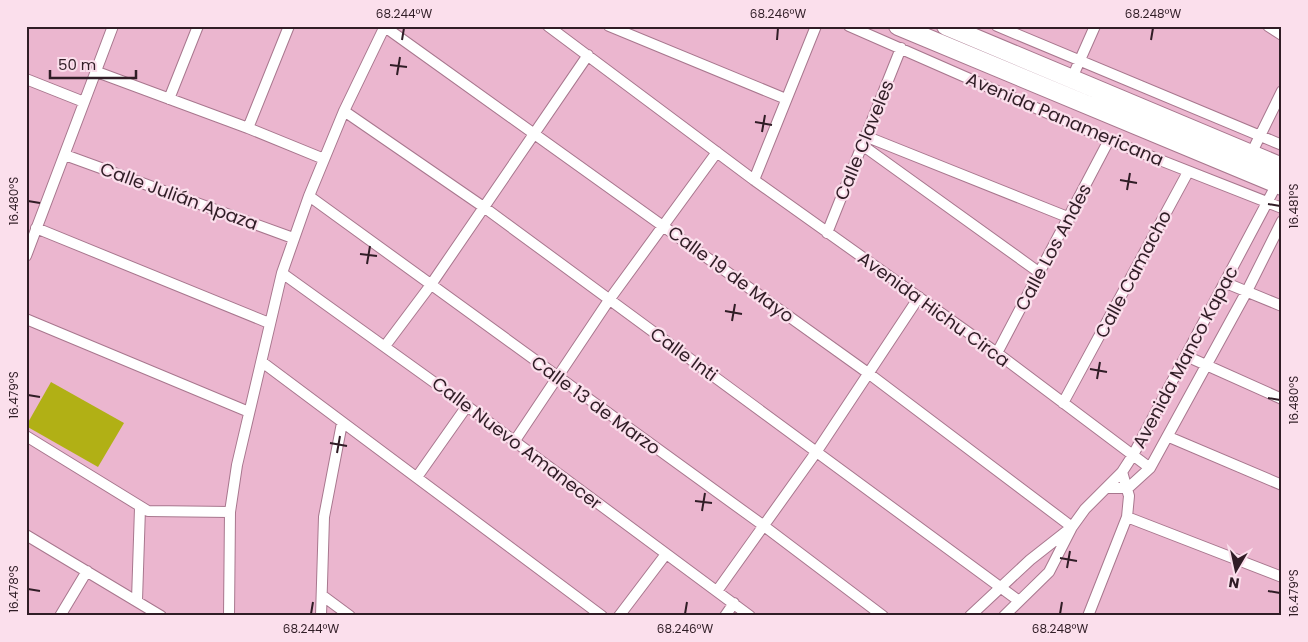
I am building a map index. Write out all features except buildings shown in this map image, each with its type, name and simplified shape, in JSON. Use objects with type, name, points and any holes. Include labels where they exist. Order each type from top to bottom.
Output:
[{"type":"highway","name":"Avenida Panamericana","points":[[898,26],[1280,182]]},
{"type":"highway","points":[[946,26],[1282,167]]},
{"type":"street","points":[[26,256],[113,26]]},
{"type":"street","points":[[170,99],[198,26]]},
{"type":"street","points":[[248,128],[289,26]]},
{"type":"street","name":"Avenida Hichu Circa","points":[[548,26],[754,180],[997,353],[1150,468]]},
{"type":"street","points":[[609,26],[786,99]]},
{"type":"street","points":[[754,180],[816,26]]},
{"type":"street","name":"Avenida Panamericana","points":[[849,26],[1109,140],[1282,208]]},
{"type":"street","points":[[997,26],[1282,145]]},
{"type":"street","points":[[1072,78],[1095,26]]},
{"type":"street","points":[[1268,26],[1282,35]]},
{"type":"street","points":[[229,616],[230,512],[237,465],[282,273],[309,196],[344,111],[385,27]]},
{"type":"street","name":"Calle 19 de Mayo","points":[[385,27],[536,133],[868,373],[1072,526]]},
{"type":"street","name":"Calle Claveles","points":[[827,233],[901,48]]},
{"type":"street","points":[[385,346],[485,208],[588,55]]},
{"type":"street","points":[[97,72],[248,128],[324,159]]},
{"type":"street","points":[[26,79],[84,102]]},
{"type":"street","points":[[1251,154],[1282,91]]},
{"type":"street","name":"Calle Inti","points":[[344,111],[485,208],[1019,601]]},
{"type":"street","points":[[864,140],[1070,218]]},
{"type":"street","points":[[864,140],[1040,273]]},
{"type":"street","name":"Calle Los Andes","points":[[997,353],[1070,218],[1109,140]]},
{"type":"street","points":[[514,442],[610,300],[717,152]]},
{"type":"street","name":"Calle Julián Apaza","points":[[65,155],[293,238]]},
{"type":"street","name":"Calle Camacho","points":[[1063,403],[1188,172]]},
{"type":"street","name":"Avenida Manco Kapac","points":[[1072,526],[1085,509],[1122,472],[1133,455],[1280,182]]},
{"type":"street","name":"Calle 13 de Marzo","points":[[309,196],[430,286],[764,526],[883,616]]},
{"type":"street","points":[[1106,488],[1128,488],[1150,468],[1169,437],[1282,221]]},
{"type":"street","points":[[36,228],[269,323]]},
{"type":"street","name":"Calle Nuevo Amanecer","points":[[282,273],[468,406],[750,616]]},
{"type":"street","points":[[1226,283],[1282,306]]},
{"type":"street","points":[[717,592],[817,451],[919,297]]},
{"type":"street","points":[[26,319],[250,412]]},
{"type":"street","points":[[1186,356],[1282,399]]},
{"type":"street","points":[[262,362],[602,616]]},
{"type":"street","points":[[417,477],[468,406]]},
{"type":"street","points":[[322,616],[324,517],[342,423]]},
{"type":"street","points":[[26,436],[140,508],[159,512],[230,512]]},
{"type":"street","points":[[1169,437],[1282,485]]},
{"type":"street","points":[[1091,615],[1127,517],[1128,488],[1122,472]]},
{"type":"street","points":[[137,600],[140,508]]},
{"type":"street","points":[[1127,517],[1282,577]]},
{"type":"street","points":[[970,616],[1030,560],[1072,526]]},
{"type":"street","points":[[1004,616],[1049,572],[1072,526]]},
{"type":"street","points":[[26,535],[161,616]]},
{"type":"street","points":[[619,616],[666,554]]},
{"type":"street","points":[[60,616],[87,571]]},
{"type":"street","points":[[323,596],[350,616]]},
{"type":"street","points":[[725,616],[734,603]]},
{"type":"shaded area","points":[[51,382],[124,423],[98,467],[26,426]]}]
